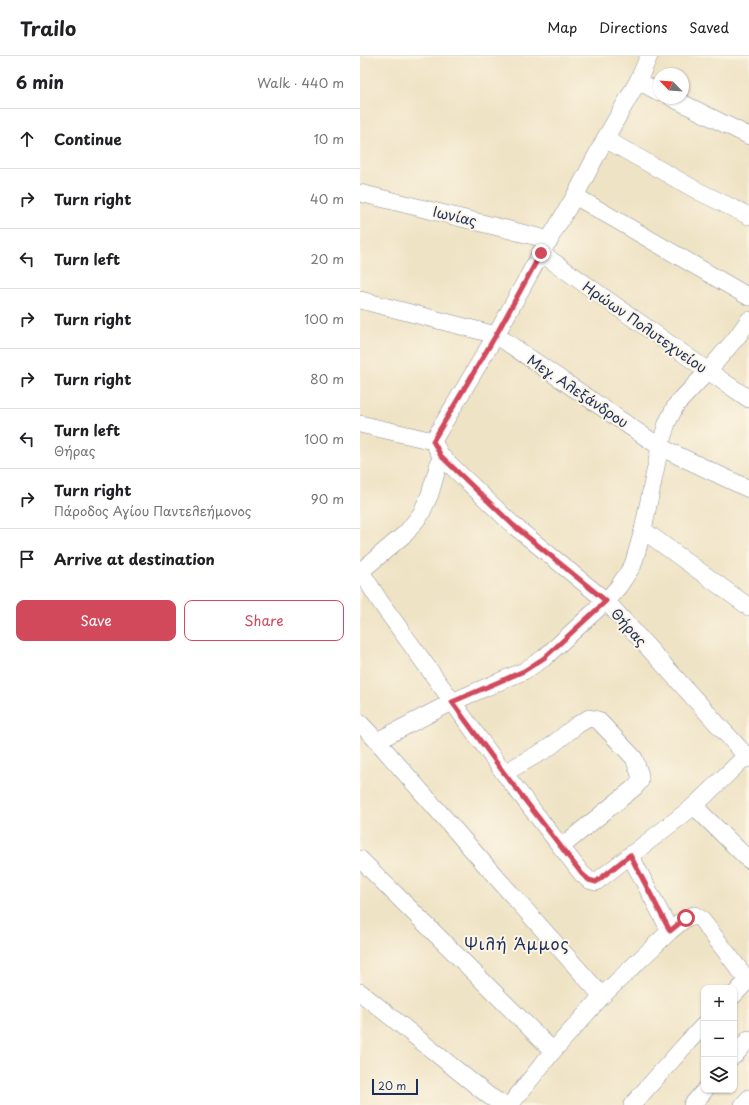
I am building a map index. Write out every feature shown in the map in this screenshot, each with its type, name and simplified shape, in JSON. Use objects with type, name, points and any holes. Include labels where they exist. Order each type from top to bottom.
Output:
[{"type":"street","points":[[649,56],[638,81],[575,196],[496,335],[437,449],[430,494],[421,514],[406,533],[360,570],[381,602],[504,773],[582,874],[589,880],[596,882],[694,806],[747,758]]},
{"type":"street","points":[[638,81],[653,89]]},
{"type":"street","points":[[684,104],[749,136]]},
{"type":"street","points":[[605,139],[698,191],[749,216]]},
{"type":"street","name":"Ιωνίας","points":[[360,193],[546,246]]},
{"type":"street","points":[[575,196],[749,297]]},
{"type":"street","name":"Ηρώων Πολυτεχνείου","points":[[546,246],[708,371],[749,399]]},
{"type":"street","name":"Μεγ. Αλεξάνδρου","points":[[360,300],[496,335],[660,447],[749,488]]},
{"type":"street","points":[[377,741],[452,702],[524,671],[544,658],[606,601],[620,586],[633,565],[643,530],[660,447],[667,423],[676,405],[708,371],[737,337],[749,320]]},
{"type":"street","points":[[360,424],[437,449]]},
{"type":"street","name":"Θήρας","points":[[437,449],[513,525],[606,601],[747,758]]},
{"type":"street","points":[[643,530],[749,607]]},
{"type":"street","points":[[504,773],[547,749],[577,725],[589,718],[598,720],[634,758],[640,775],[640,781],[635,787],[561,847]]},
{"type":"street","points":[[360,723],[602,996]]},
{"type":"street","points":[[694,806],[749,860]]},
{"type":"street","points":[[630,855],[670,931]]},
{"type":"street","points":[[360,859],[553,1052]]},
{"type":"street","points":[[510,1105],[553,1052],[602,996],[670,931],[686,918],[694,915],[701,919],[748,981],[737,991]]},
{"type":"street","points":[[360,992],[486,1100],[504,1105]]},
{"type":"street","points":[[632,1105],[701,1028]]},
{"type":"street","points":[[737,1053],[749,1039]]},
{"type":"street","points":[[692,1105],[702,1093]]},
{"type":"street","points":[[743,1105],[749,1098]]},
{"type":"district","name":"Ψιλή Άμμος","points":[[517,943]]},
{"type":"route","points":[[541,253],[496,335],[433,441],[441,456],[513,525],[606,601],[544,658],[524,671],[452,702],[504,773],[582,874],[589,880],[596,882],[630,855],[670,931],[686,918]]}]
